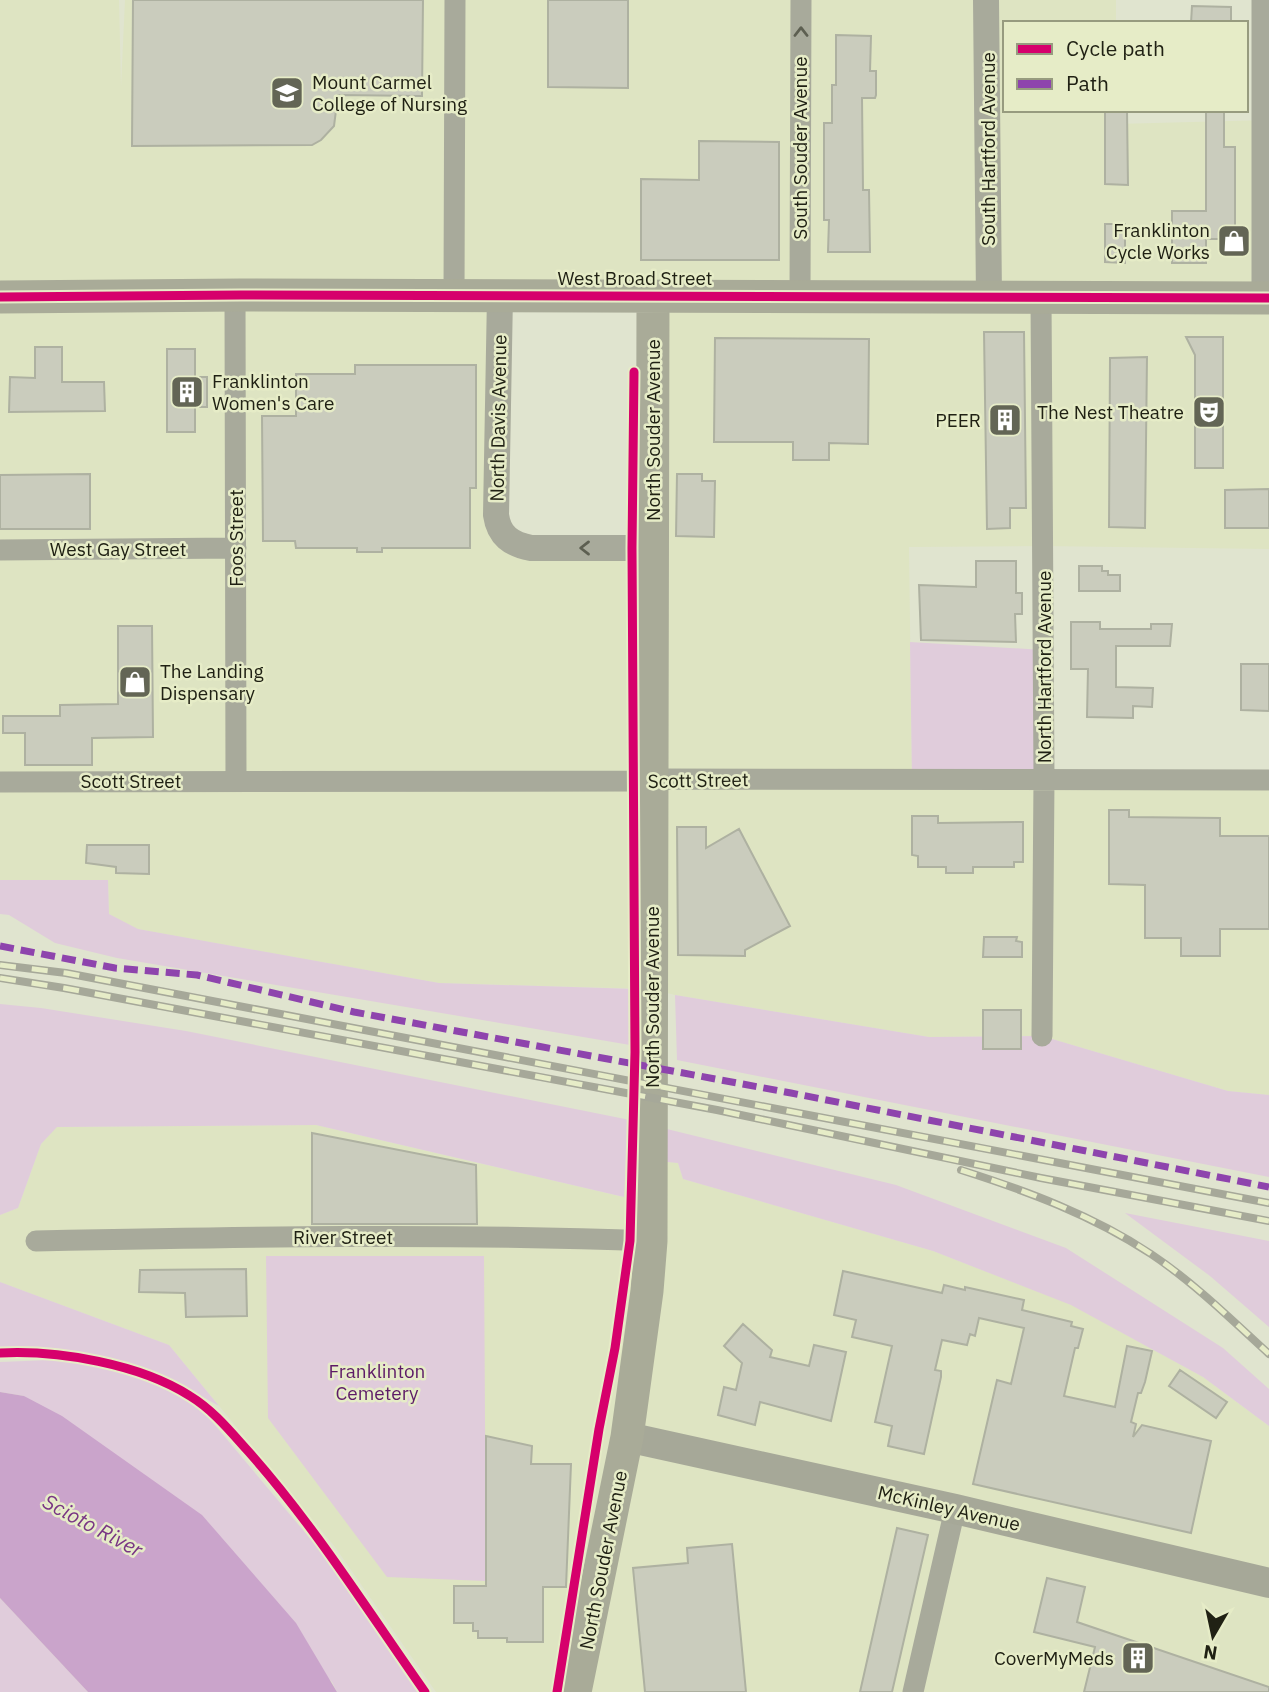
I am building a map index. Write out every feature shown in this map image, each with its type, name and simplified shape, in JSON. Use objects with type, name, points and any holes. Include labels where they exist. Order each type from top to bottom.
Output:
[{"type":"main road","name":"West Broad Street","points":[[0,297],[500,295],[1266,298]]},
{"type":"main road","name":"North Souder Avenue","points":[[575,1692],[627,1437],[647,1291],[651,1241],[653,296]]},
{"type":"main road","name":"McKinley Avenue","points":[[627,1437],[955,1509],[1269,1583]]},
{"type":"street","points":[[454,295],[455,0]]},
{"type":"street","name":"South Souder Avenue","points":[[800,296],[801,0]]},
{"type":"street","name":"South Hartford Avenue","points":[[986,0],[989,298]]},
{"type":"street","points":[[1262,0],[1266,298]]},
{"type":"street","name":"Foos Street","points":[[235,295],[236,781]]},
{"type":"street","name":"North Davis Avenue","points":[[500,295],[496,516],[498,528],[506,538],[517,545],[531,548],[653,548]]},
{"type":"street","name":"North Hartford Avenue","points":[[1041,298],[1044,779],[1042,1036]]},
{"type":"street","name":"West Gay Street","points":[[0,550],[236,548]]},
{"type":"street","name":"Scott Street","points":[[0,782],[1269,780]]},
{"type":"street","name":"River Street","points":[[36,1241],[265,1237],[537,1237],[651,1241]]},
{"type":"street","points":[[913,1692],[955,1509]]},
{"type":"shaded area","points":[[0,0],[119,0],[121,87],[125,0],[1116,0],[1116,21],[1003,21],[1003,112],[1115,112],[1116,124],[1269,120],[1269,549],[909,547],[912,779],[1269,780],[1269,1095],[1228,1091],[1042,1036],[929,1037],[652,989],[439,983],[137,929],[109,914],[108,880],[0,880]],"holes":[[[500,296],[653,296],[653,548],[506,538]]]},
{"type":"shaded area","points":[[316,1125],[623,1197],[626,1157],[678,1163],[683,1179],[933,1251],[1072,1305],[1203,1377],[1269,1426],[1269,1692],[436,1692],[335,1547],[169,1345],[0,1282],[0,1215],[18,1208],[41,1144],[56,1127]]},
{"type":"green space","points":[[910,642],[1044,650],[1044,779],[912,779]]},
{"type":"green space","points":[[0,880],[108,880],[109,914],[138,929],[439,983],[636,989],[636,1046],[117,958],[55,943],[9,915],[0,914]]},
{"type":"green space","points":[[675,995],[929,1037],[1042,1036],[1228,1091],[1269,1095],[1269,1177],[677,1060]]},
{"type":"green space","points":[[0,1004],[186,1031],[630,1120],[896,1185],[1066,1248],[1223,1348],[1269,1389],[1269,1426],[1203,1377],[1071,1305],[933,1251],[683,1179],[678,1163],[626,1158],[624,1197],[316,1125],[57,1127],[41,1144],[18,1208],[0,1215]]},
{"type":"green space","points":[[1125,1213],[1269,1241],[1269,1327],[1210,1276]]},
{"type":"green space","name":"Franklinton Cemetery","points":[[266,1256],[484,1256],[486,1581],[387,1577],[268,1418]]},
{"type":"green space","points":[[0,1282],[169,1345],[219,1406],[171,1380],[130,1364],[65,1351],[0,1348]]},
{"type":"green space","points":[[78,1361],[110,1368],[159,1385],[184,1397],[209,1418],[318,1548],[419,1692],[337,1692],[332,1682],[24,1396],[0,1392],[0,1362]]},
{"type":"green space","points":[[0,1598],[88,1692],[0,1692]]},
{"type":"water","name":"Scioto River","points":[[0,1392],[24,1396],[62,1416],[202,1515],[296,1623],[337,1692],[88,1692],[0,1598]]},
{"type":"building","name":"Mount Carmel College of Nursing","points":[[133,0],[423,0],[422,96],[338,95],[334,126],[312,145],[132,146]]},
{"type":"building","points":[[548,0],[628,0],[628,88],[548,87]]},
{"type":"building","points":[[1192,6],[1231,7],[1231,21],[1191,21]]},
{"type":"building","points":[[836,35],[871,36],[870,71],[876,71],[876,95],[875,98],[862,98],[863,190],[869,190],[870,252],[828,252],[829,220],[824,220],[824,123],[832,123],[832,85],[836,85]]},
{"type":"building","points":[[1105,112],[1127,112],[1128,185],[1105,184]]},
{"type":"building","points":[[1206,112],[1224,112],[1224,147],[1235,147],[1235,239],[1206,239],[1206,263],[1172,263],[1172,211],[1206,211]]},
{"type":"building","points":[[699,141],[779,142],[779,260],[641,260],[641,179],[699,180]]},
{"type":"building","points":[[1105,224],[1125,224],[1125,263],[1105,262]]},
{"type":"building","name":"PEER","points":[[984,332],[1024,332],[1026,508],[1010,508],[1010,528],[987,529]]},
{"type":"building","name":"The Nest Theatre","points":[[1186,337],[1223,337],[1223,468],[1195,468],[1195,355]]},
{"type":"building","points":[[715,338],[869,339],[868,444],[829,443],[829,460],[793,460],[793,442],[714,442]]},
{"type":"building","points":[[35,347],[62,347],[62,382],[104,382],[105,411],[9,412],[10,377],[35,378]]},
{"type":"building","name":"Franklinton Women's Care","points":[[167,349],[195,349],[195,377],[207,377],[207,407],[195,407],[195,432],[167,432]]},
{"type":"building","points":[[1147,357],[1145,528],[1109,527],[1110,358]]},
{"type":"building","points":[[355,365],[476,365],[476,488],[470,488],[470,548],[382,548],[382,552],[357,552],[357,548],[296,548],[295,541],[263,541],[262,416],[296,416],[296,374],[355,374]]},
{"type":"building","points":[[90,474],[90,529],[0,529],[0,475]]},
{"type":"building","points":[[677,474],[702,474],[702,481],[715,481],[714,537],[676,536]]},
{"type":"building","points":[[1269,489],[1269,528],[1225,528],[1225,490]]},
{"type":"building","points":[[976,561],[1016,561],[1016,593],[1022,593],[1022,614],[1015,614],[1016,642],[921,640],[919,585],[976,587]]},
{"type":"building","points":[[1079,566],[1102,566],[1102,571],[1108,571],[1108,575],[1120,575],[1120,591],[1079,591]]},
{"type":"building","points":[[1071,622],[1100,622],[1100,629],[1151,629],[1151,624],[1172,624],[1170,646],[1116,646],[1116,687],[1153,688],[1152,707],[1133,706],[1133,718],[1087,717],[1088,669],[1071,669]]},
{"type":"building","points":[[118,626],[152,626],[153,737],[92,738],[92,765],[25,765],[25,733],[3,733],[3,716],[60,716],[60,705],[118,704]]},
{"type":"building","points":[[1241,664],[1269,664],[1269,711],[1241,710]]},
{"type":"building","points":[[1109,810],[1129,810],[1129,817],[1220,818],[1220,836],[1269,836],[1269,929],[1220,929],[1220,956],[1181,956],[1181,938],[1145,938],[1145,885],[1109,884]]},
{"type":"building","points":[[912,816],[938,816],[938,823],[1023,822],[1023,862],[1014,862],[1014,867],[973,867],[973,873],[946,873],[946,867],[918,867],[918,856],[912,855]]},
{"type":"building","points":[[677,827],[706,827],[706,848],[739,829],[790,926],[745,950],[745,956],[678,955]]},
{"type":"building","points":[[87,845],[149,845],[149,874],[116,873],[116,867],[86,863]]},
{"type":"building","points":[[984,937],[1017,937],[1016,941],[1022,942],[1022,957],[983,957]]},
{"type":"building","points":[[983,1010],[1021,1010],[1021,1049],[983,1049]]},
{"type":"building","points":[[312,1133],[476,1165],[477,1224],[312,1224]]},
{"type":"building","points":[[246,1269],[247,1316],[186,1317],[185,1293],[139,1292],[140,1270]]},
{"type":"building","points":[[843,1271],[942,1293],[944,1285],[1024,1300],[1022,1310],[1072,1322],[1071,1326],[1083,1329],[1078,1348],[1075,1348],[1064,1396],[1115,1407],[1127,1346],[1152,1351],[1131,1422],[1136,1424],[1133,1437],[1142,1425],[1211,1441],[1191,1533],[973,1484],[997,1380],[1011,1384],[1024,1328],[979,1318],[975,1336],[970,1334],[967,1345],[942,1340],[935,1370],[941,1371],[941,1377],[924,1454],[888,1446],[892,1426],[875,1422],[892,1346],[852,1337],[856,1320],[834,1315]]},
{"type":"building","points":[[743,1324],[772,1350],[770,1357],[809,1366],[814,1345],[846,1352],[831,1421],[760,1402],[755,1425],[718,1415],[724,1387],[736,1390],[742,1363],[724,1346]]},
{"type":"building","points":[[1180,1370],[1227,1402],[1216,1418],[1169,1386]]},
{"type":"building","points":[[486,1436],[532,1446],[531,1464],[571,1464],[566,1587],[543,1587],[543,1642],[507,1642],[507,1638],[478,1638],[478,1631],[473,1631],[473,1623],[454,1623],[454,1586],[486,1586]]},
{"type":"building","points":[[897,1528],[928,1535],[892,1692],[860,1692]]},
{"type":"building","points":[[732,1544],[746,1692],[645,1692],[633,1568],[688,1563],[687,1548]]},
{"type":"building","name":"CoverMyMeds","points":[[1047,1578],[1085,1587],[1077,1622],[1269,1687],[1269,1692],[1084,1692],[1095,1647],[1034,1632]]},
{"type":"railway","points":[[0,965],[66,973],[1269,1203]]},
{"type":"railway","points":[[0,978],[717,1110],[1041,1178],[1269,1221]]},
{"type":"railway","points":[[961,1170],[1059,1205],[1129,1240],[1212,1301],[1269,1354]]},
{"type":"marked path","points":[[0,946],[115,968],[197,975],[354,1012],[791,1093],[1269,1187]]},
{"type":"cycle path","points":[[0,297],[241,295],[1269,298]]},
{"type":"cycle path","points":[[557,1692],[599,1429],[615,1348],[630,1241],[635,1052],[632,548],[634,372]]},
{"type":"cycle path","points":[[0,1353],[48,1354],[98,1361],[148,1375],[190,1396],[206,1408],[248,1451],[295,1508],[425,1692]]},
{"type":"place","name":"Mount Carmel College of Nursing","points":[[287,93]]},
{"type":"place","name":"Franklinton Cycle Works","points":[[1234,241]]},
{"type":"place","name":"Franklinton Women's Care","points":[[187,392]]},
{"type":"place","name":"The Nest Theatre","points":[[1209,412]]},
{"type":"place","name":"PEER","points":[[1005,420]]},
{"type":"place","name":"The Landing Dispensary","points":[[135,682]]},
{"type":"place","name":"CoverMyMeds","points":[[1138,1658]]}]
